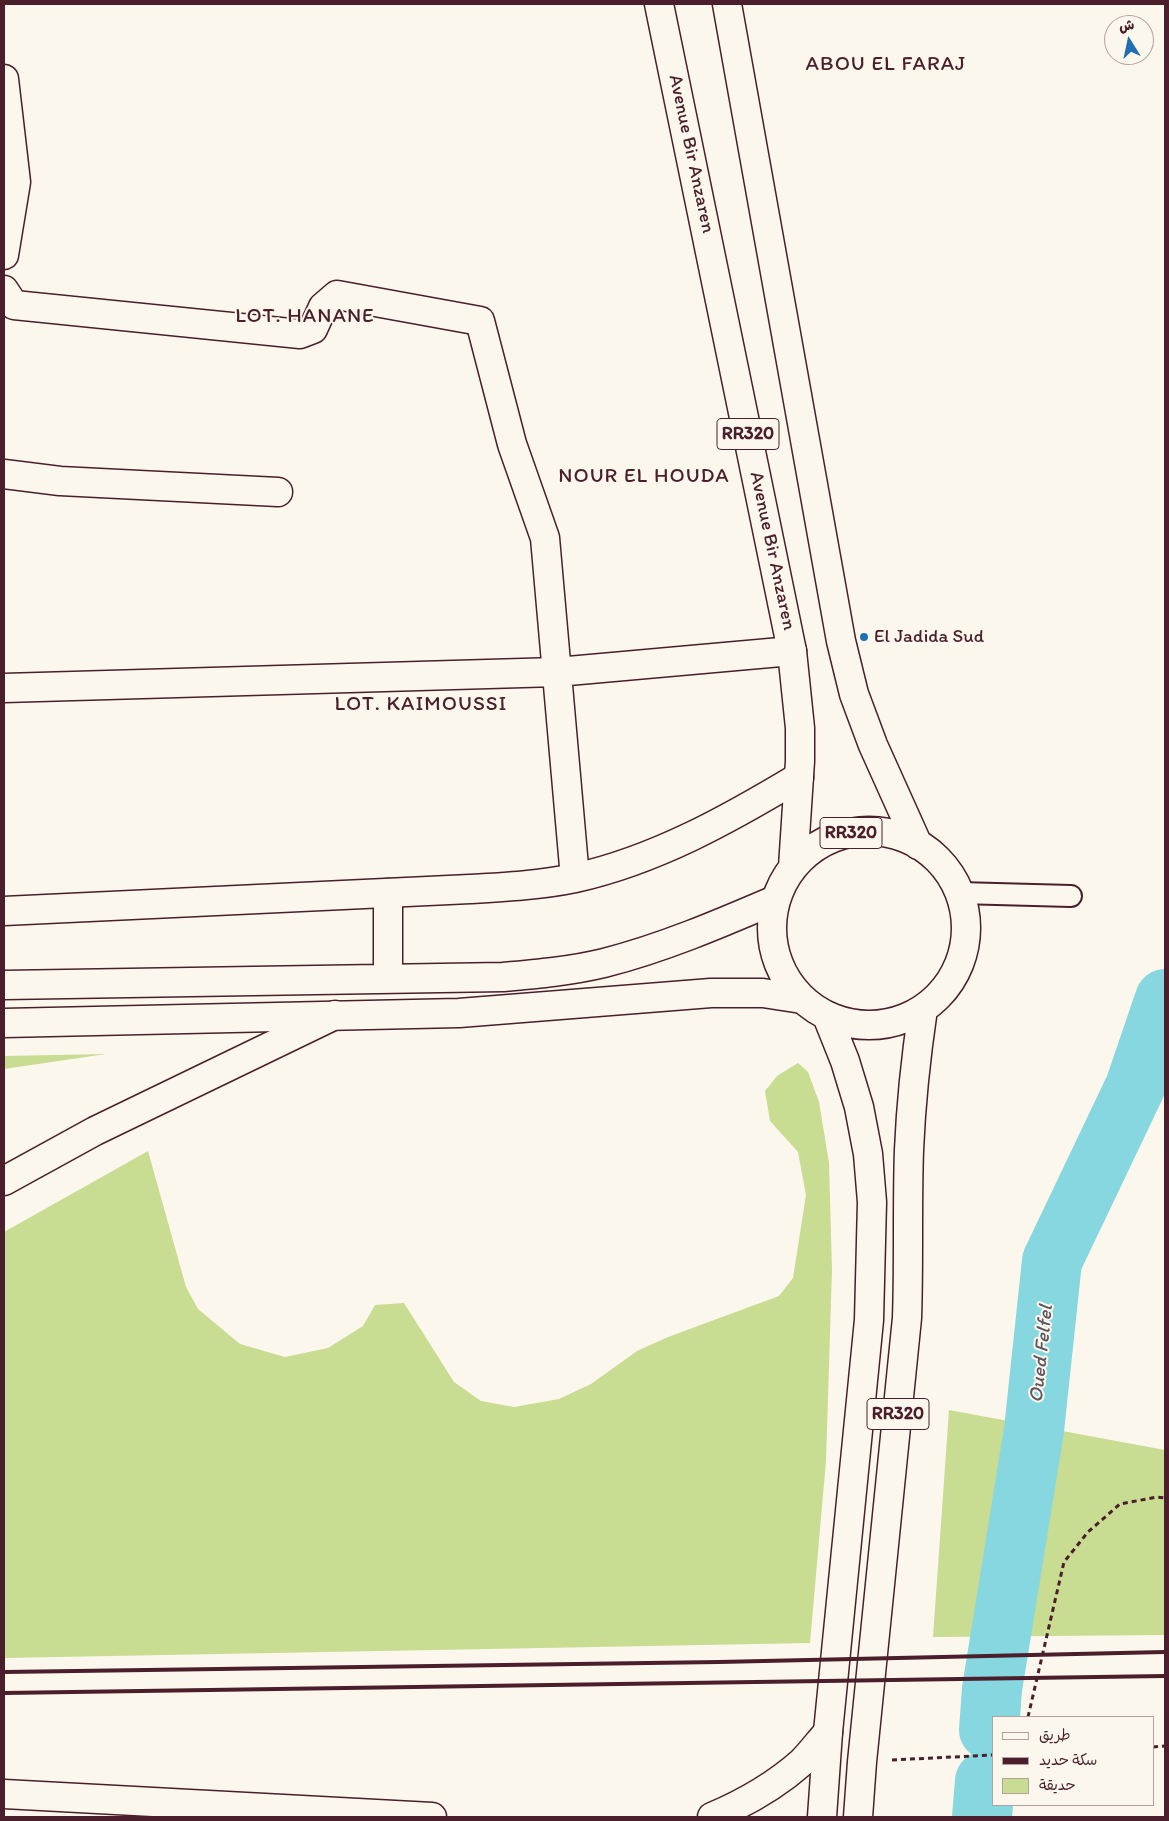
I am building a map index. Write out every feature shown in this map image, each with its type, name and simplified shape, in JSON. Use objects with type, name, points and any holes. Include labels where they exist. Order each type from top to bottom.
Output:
[{"type":"main road","name":"Avenue Bir Anzaren","points":[[660,4],[792,651],[800,728],[800,777],[793,867]]},
{"type":"main road","name":"RR320","points":[[727,4],[841,641],[854,694],[873,745],[918,844]]},
{"type":"main road","points":[[4,80],[11,126],[16,182],[4,255]]},
{"type":"main road","points":[[4,290],[14,305],[300,334],[313,328],[323,308],[337,295],[480,320],[512,444],[545,538],[575,878]]},
{"type":"main road","points":[[4,474],[60,481],[278,492]]},
{"type":"main road","points":[[4,688],[557,672],[792,651]]},
{"type":"main road","points":[[4,911],[520,886],[575,878],[652,853],[691,837],[800,777]]},
{"type":"main road","name":"RR320","points":[[861,831],[881,832],[900,836],[918,844],[935,857],[949,874],[959,893],[965,914],[966,936],[962,958],[953,977],[940,995],[923,1009],[905,1018],[886,1024],[846,1023],[814,1009],[802,999],[788,982],[781,970],[772,943],[771,921],[775,900],[782,883],[793,867],[807,853],[823,842],[842,835],[861,831]]},
{"type":"main road","points":[[388,893],[388,978]]},
{"type":"main road","points":[[4,986],[503,977],[553,972],[603,963],[646,951],[700,932],[775,900]]},
{"type":"main road","points":[[4,1023],[459,1013],[711,992],[763,992],[802,999]]},
{"type":"main road","name":"RR320","points":[[858,1817],[906,1328],[910,1261],[909,1151],[913,1094],[923,1009]]},
{"type":"main road","points":[[4,1181],[95,1131],[335,1015]]},
{"type":"main road","name":"RR320","points":[[822,1817],[828,1732],[869,1320],[872,1202],[868,1154],[859,1107],[845,1061],[827,1016]]},
{"type":"main road","points":[[712,1817],[741,1805],[774,1785],[803,1761],[828,1732]]},
{"type":"main road","points":[[4,1794],[432,1817]]},
{"type":"lane","points":[[959,893],[1072,896]]},
{"type":"path","points":[[1028,1716],[1064,1562],[1088,1532],[1120,1504],[1157,1497],[1165,1498]]},
{"type":"path","points":[[862,1762],[992,1755]]},
{"type":"green space","points":[[106,1054],[4,1069],[4,1056]]},
{"type":"green space","points":[[798,1063],[808,1072],[819,1102],[829,1163],[832,1270],[826,1461],[810,1643],[4,1658],[4,1232],[148,1151],[186,1287],[198,1309],[240,1344],[285,1357],[328,1348],[363,1326],[375,1305],[404,1303],[454,1382],[481,1401],[514,1407],[559,1399],[591,1384],[637,1351],[668,1337],[779,1296],[793,1278],[806,1195],[798,1152],[770,1121],[765,1091],[777,1076]]},
{"type":"green space","points":[[949,1410],[1165,1450],[1165,1635],[933,1637]]},
{"type":"waterway","name":"Oued Felfel","points":[[989,1730],[992,1689],[1034,1430],[1052,1261],[1135,1087],[1165,999]]},
{"type":"waterway","name":"Oued Felfel","points":[[982,1817],[985,1781]]},
{"type":"railway","points":[[4,1672],[719,1662],[1165,1652]]},
{"type":"railway","points":[[4,1693],[1165,1676]]},
{"type":"place","name":"El Jadida Sud","points":[[864,637]]},
{"type":"district","name":"ABOU EL FARAJ","points":[[886,65]]},
{"type":"district","name":"LOT. HANANE","points":[[305,317]]},
{"type":"district","name":"NOUR EL HOUDA","points":[[644,477]]},
{"type":"district","name":"LOT. KAIMOUSSI","points":[[421,705]]}]
